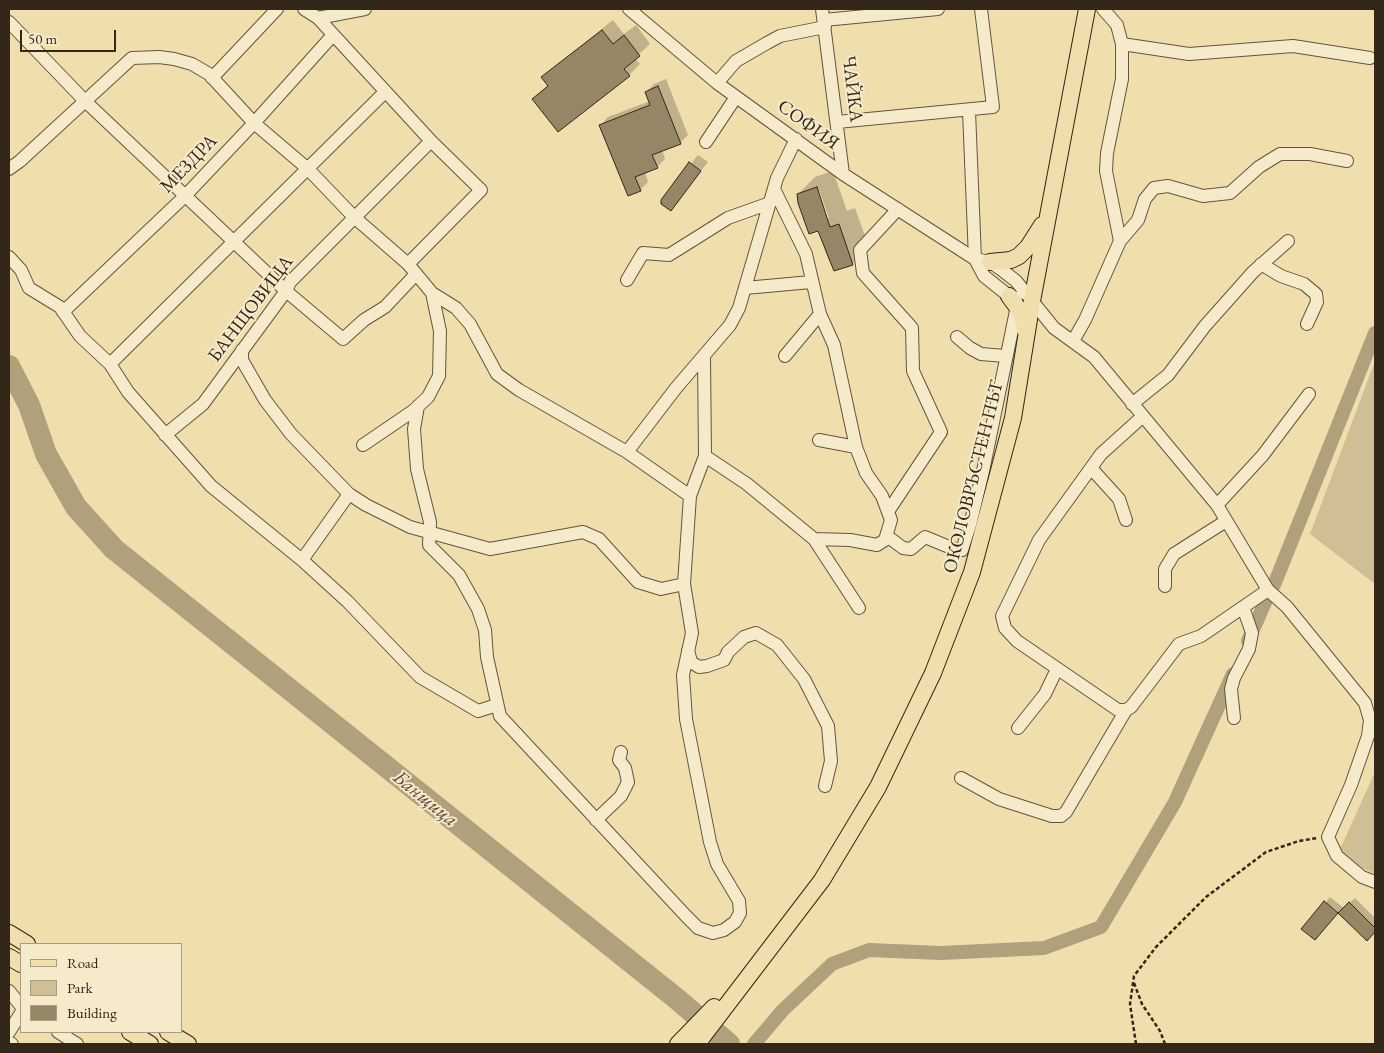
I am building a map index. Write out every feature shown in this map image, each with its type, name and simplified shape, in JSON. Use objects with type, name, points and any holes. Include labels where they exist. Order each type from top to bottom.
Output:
[{"type":"main road","points":[[1019,301],[1048,214],[1087,9]]},
{"type":"main road","points":[[982,261],[1011,260],[1019,256],[1028,247],[1048,214]]},
{"type":"main road","name":"ОКОЛОВРЪСТЕН ПЪТ","points":[[742,982],[822,880],[878,787],[933,673],[972,572],[1013,418],[1027,336],[1019,301]]},
{"type":"main road","points":[[9,933],[25,943]]},
{"type":"main road","points":[[9,957],[20,963]]},
{"type":"main road","points":[[678,1044],[742,982]]},
{"type":"main road","points":[[697,1044],[742,982]]},
{"type":"main road","points":[[132,1033],[150,1044]]},
{"type":"main road","points":[[170,1033],[188,1044]]},
{"type":"street","points":[[212,78],[277,9]]},
{"type":"street","points":[[9,22],[84,100],[286,292],[343,340],[364,320],[385,306],[412,269],[481,190],[431,141],[318,18],[304,9]]},
{"type":"street","points":[[318,18],[365,9]]},
{"type":"street","name":"СОФИЯ","points":[[629,9],[717,83],[843,174],[1016,281],[1019,301]]},
{"type":"street","points":[[717,83],[736,62],[767,43],[823,19],[938,9]]},
{"type":"street","points":[[837,122],[969,111],[992,107],[981,9]]},
{"type":"street","points":[[1103,9],[1117,25],[1122,44],[1122,79],[1107,153],[1106,171],[1120,241]]},
{"type":"street","name":"ЧАЙКА","points":[[823,19],[843,174]]},
{"type":"street","name":"МЕЗДРА","points":[[63,312],[185,196],[333,35]]},
{"type":"street","points":[[1122,44],[1190,54],[1293,46],[1370,58]]},
{"type":"street","points":[[9,169],[132,58],[159,56],[192,64],[212,78],[254,123],[308,169],[354,216],[412,269],[432,293],[456,308],[470,324],[498,374],[519,390],[627,452],[690,496]]},
{"type":"street","points":[[110,364],[385,92]]},
{"type":"street","points":[[706,142],[736,97]]},
{"type":"street","points":[[969,111],[984,276],[1094,357],[1217,506],[1268,590],[1287,607],[1365,702],[1370,720],[1368,736],[1357,769],[1328,837],[1337,856],[1362,877],[1375,882]]},
{"type":"street","points":[[627,452],[676,388],[730,325],[739,308],[774,189],[796,139]]},
{"type":"street","name":"БАНЩОВИЦА","points":[[165,435],[203,404],[286,292],[290,282],[431,141]]},
{"type":"street","points":[[1073,341],[1085,320],[1120,241],[1138,220],[1145,198],[1154,188],[1168,186],[1203,196],[1230,193],[1259,166],[1280,154],[1310,154],[1347,161]]},
{"type":"street","points":[[774,189],[806,254],[820,314],[834,345],[856,447],[866,473],[889,510],[891,520],[885,540],[876,545],[850,540],[814,540]]},
{"type":"street","points":[[627,280],[643,253],[669,255],[728,218],[770,202]]},
{"type":"street","points":[[889,510],[941,432],[913,371],[912,328],[863,273],[860,250],[898,209]]},
{"type":"street","points":[[1132,404],[1168,375],[1205,326],[1261,264],[1288,241]]},
{"type":"street","points":[[9,257],[21,270],[30,288],[60,307],[80,336],[110,364],[128,392],[211,486],[302,560],[347,601],[420,677],[468,703],[478,711],[497,704]]},
{"type":"street","points":[[1261,264],[1281,276],[1304,284],[1316,294],[1317,302],[1308,324]]},
{"type":"street","points":[[745,288],[811,282]]},
{"type":"street","points":[[363,445],[428,397],[439,376],[440,330],[432,293]]},
{"type":"street","points":[[887,536],[903,548],[911,549],[925,537],[954,549],[962,550],[983,471],[1005,356],[1019,301]]},
{"type":"street","points":[[785,356],[820,314]]},
{"type":"street","points":[[957,337],[970,348],[982,354],[1005,356]]},
{"type":"street","points":[[242,350],[242,360],[265,400],[291,434],[349,494],[366,505],[410,527],[490,549],[583,532],[604,544],[638,582],[661,589],[684,584]]},
{"type":"street","points":[[418,406],[414,429],[417,469],[430,522],[429,545],[459,575],[478,610],[484,630],[487,657],[500,716],[698,928],[712,933],[724,930],[734,922],[740,913],[739,901],[717,864],[710,842],[687,727],[683,675],[692,633],[684,584],[690,496],[705,456],[704,356]]},
{"type":"street","points":[[1217,506],[1263,455],[1309,394]]},
{"type":"street","points":[[1126,710],[1118,710],[1017,641],[1004,628],[1002,616],[1039,540],[1101,454],[1142,417]]},
{"type":"street","points":[[819,440],[856,447]]},
{"type":"street","points":[[705,456],[747,484],[814,540],[859,608]]},
{"type":"street","points":[[1091,468],[1119,500],[1126,520]]},
{"type":"street","points":[[302,560],[349,494]]},
{"type":"street","points":[[1165,586],[1165,569],[1174,554],[1226,521]]},
{"type":"street","points":[[961,778],[999,799],[1052,816],[1061,816],[1066,812],[1126,710],[1131,707],[1179,644],[1201,636],[1245,613],[1268,590]]},
{"type":"street","points":[[1234,718],[1231,689],[1234,678],[1248,649],[1252,633],[1245,613]]},
{"type":"street","points":[[688,650],[691,662],[699,666],[707,666],[724,660],[738,642],[756,633],[777,645],[804,679],[828,726],[831,761],[825,786]]},
{"type":"street","points":[[1018,728],[1045,694],[1057,669]]},
{"type":"street","points":[[596,820],[621,796],[628,782],[625,768],[619,760],[621,752]]},
{"type":"street","points":[[9,991],[20,1005]]},
{"type":"street","points":[[9,1032],[20,1015]]},
{"type":"street","points":[[60,1033],[76,1044]]},
{"type":"path","points":[[1136,1044],[1130,1004],[1134,976],[1156,947],[1206,897],[1266,852],[1299,841],[1328,837]]},
{"type":"path","points":[[1133,981],[1142,1004],[1160,1031],[1165,1044]]},
{"type":"green space","points":[[1375,361],[1375,584],[1310,534]]},
{"type":"green space","points":[[1375,772],[1375,874],[1337,856]]},
{"type":"building","points":[[602,30],[613,44],[624,35],[640,56],[624,69],[630,76],[558,132],[532,99],[548,86],[541,77]]},
{"type":"building","points":[[658,86],[681,144],[652,155],[658,168],[635,177],[641,191],[628,196],[599,125],[650,105],[645,92]]},
{"type":"building","points":[[689,162],[701,171],[671,211],[661,204],[661,200]]},
{"type":"building","points":[[817,187],[830,227],[839,224],[853,265],[834,271],[818,231],[809,234],[798,203],[797,194]]},
{"type":"building","points":[[1324,901],[1338,913],[1315,940],[1301,929]]},
{"type":"building","points":[[1349,902],[1375,928],[1375,932],[1367,941],[1338,913]]},
{"type":"waterway","points":[[1274,585],[1375,333]]},
{"type":"waterway","name":"Банщица","points":[[9,366],[29,405],[46,454],[76,507],[114,549],[677,999],[729,1044]]},
{"type":"waterway","points":[[1248,641],[1267,598]]},
{"type":"waterway","points":[[754,1044],[783,1010],[832,964],[869,950],[941,953],[1044,948],[1101,927],[1175,802],[1233,674]]}]
